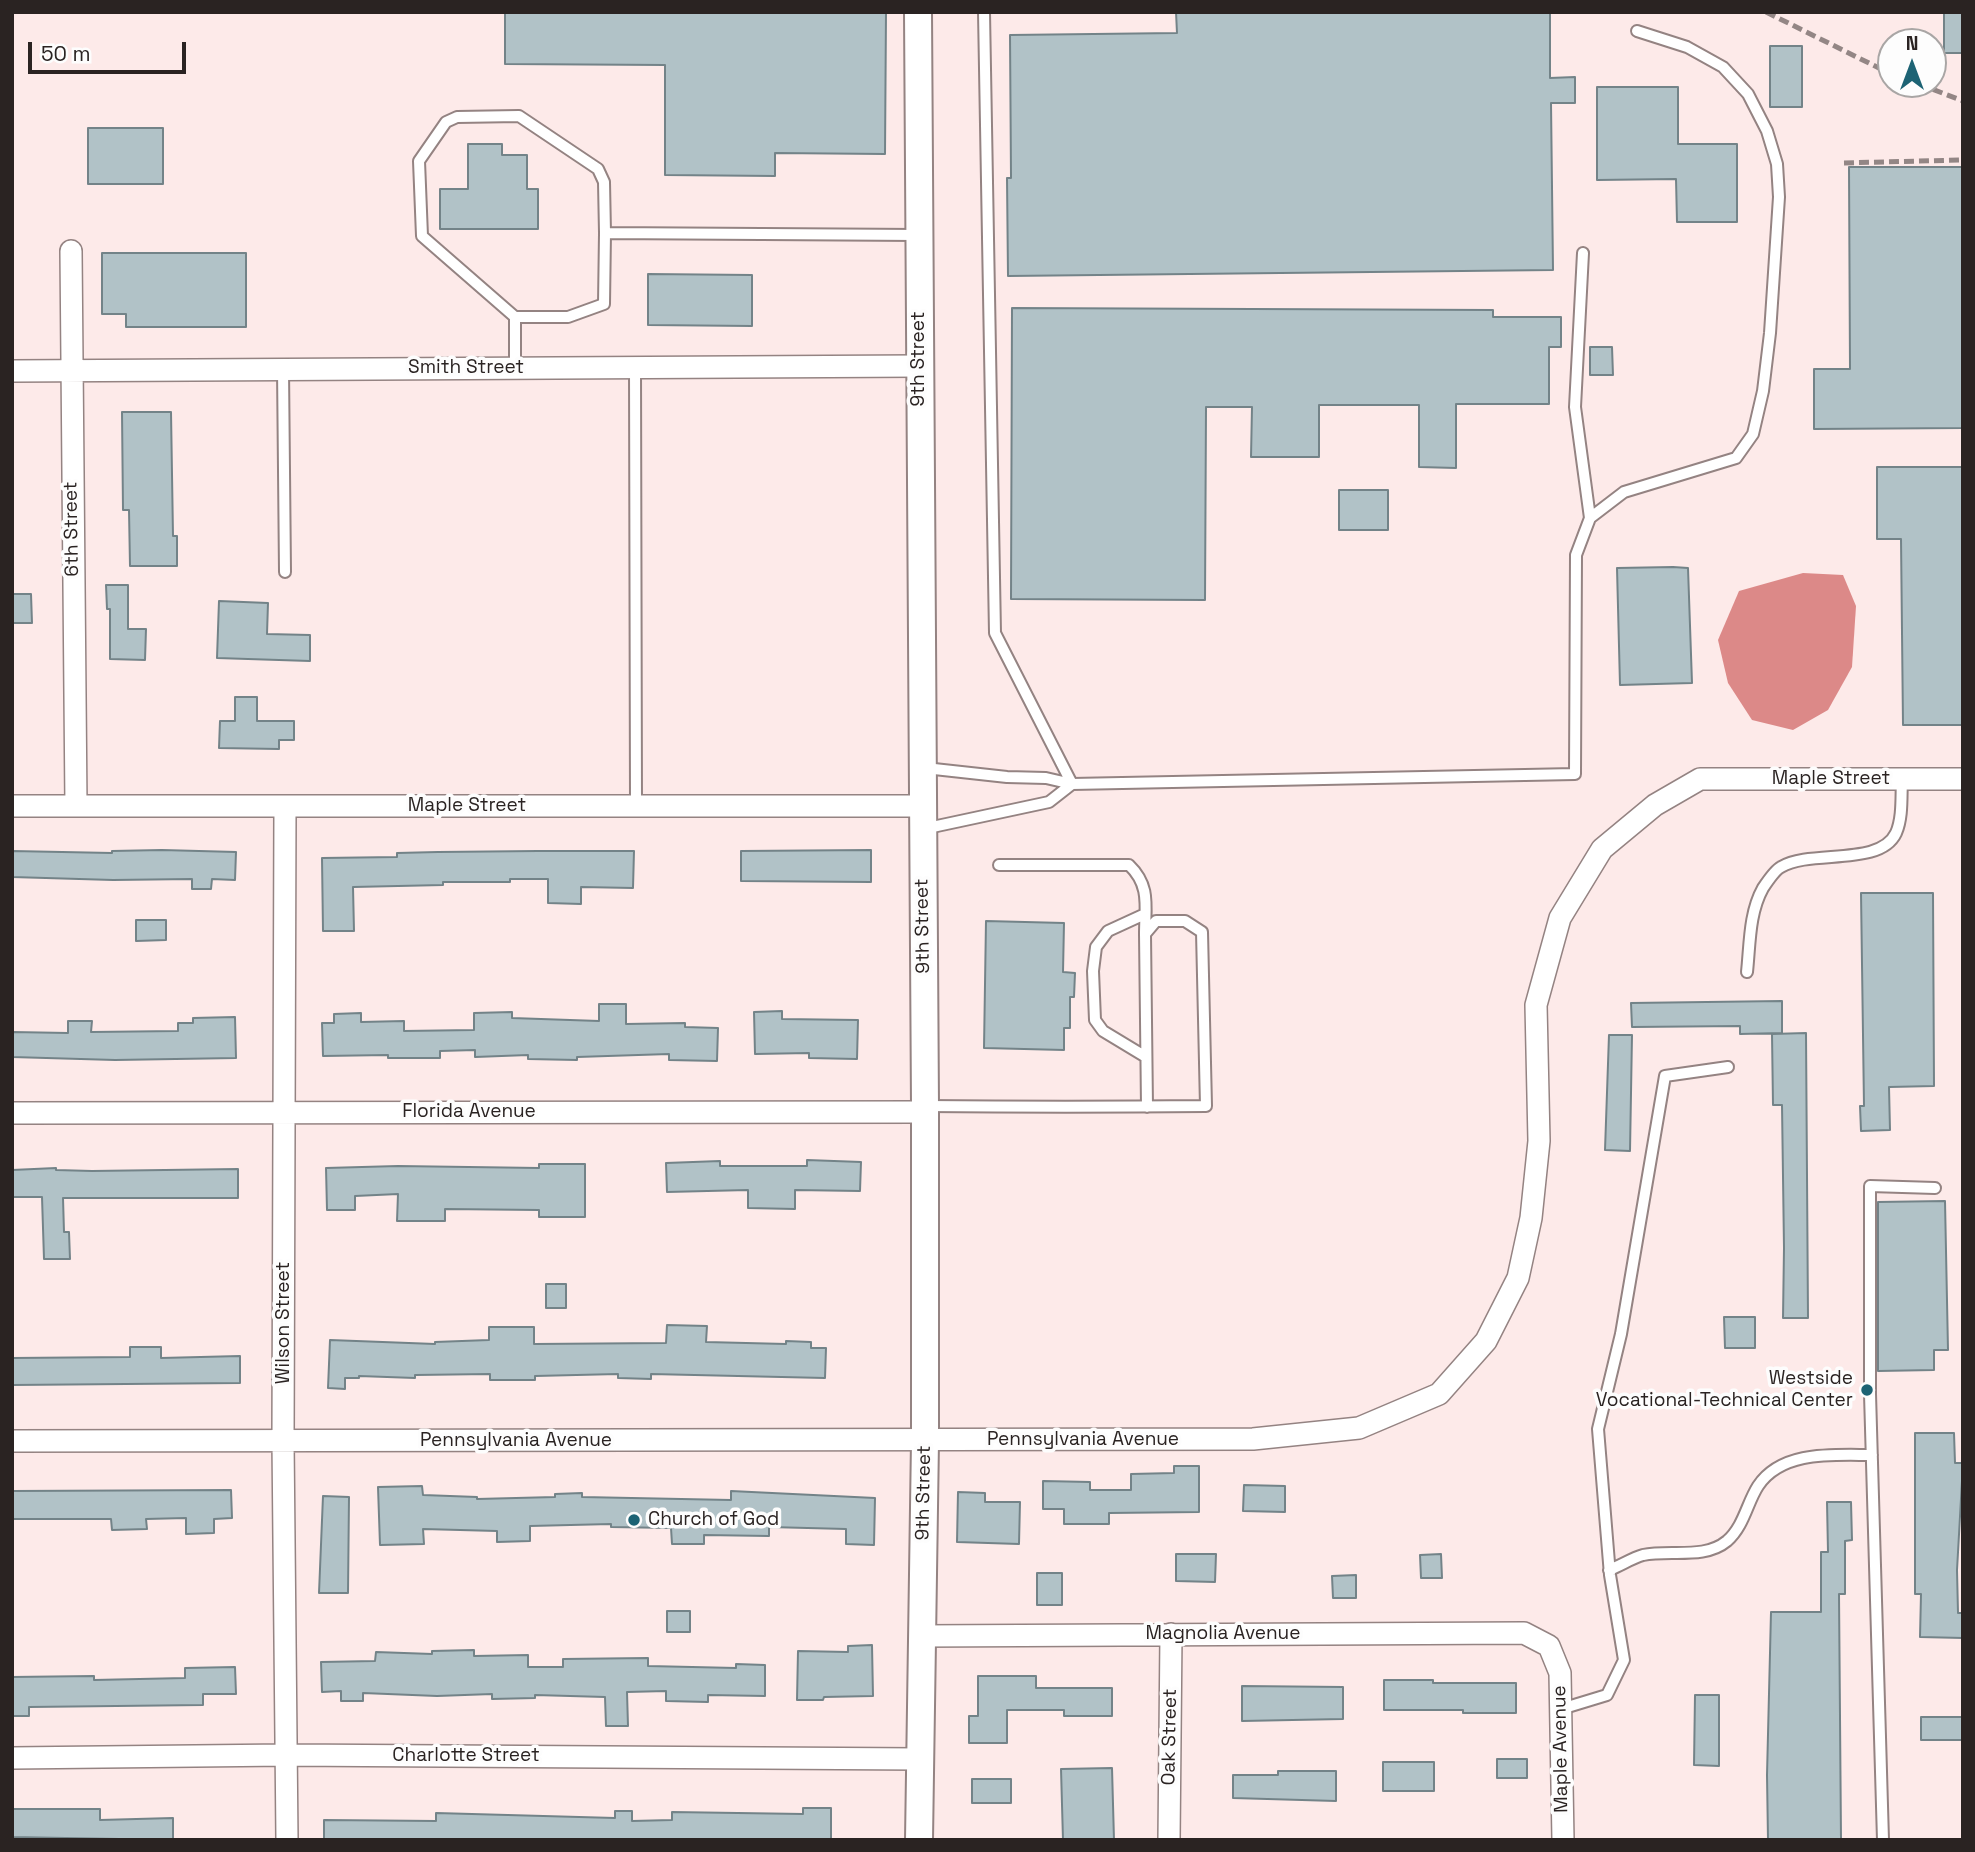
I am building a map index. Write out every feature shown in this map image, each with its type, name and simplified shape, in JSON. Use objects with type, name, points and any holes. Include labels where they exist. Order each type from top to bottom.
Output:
[{"type":"street","name":"9th Street","points":[[918,12],[925,1109],[925,1441],[919,1840]]},
{"type":"street","name":"6th Street","points":[[71,251],[76,806]]},
{"type":"street","name":"Smith Street","points":[[12,371],[919,366]]},
{"type":"street","name":"Maple Street","points":[[1700,779],[1963,779]]},
{"type":"street","name":"Pennsylvania Avenue","points":[[12,1441],[1253,1439],[1359,1428],[1438,1394],[1486,1341],[1518,1278],[1531,1217],[1539,1141],[1536,1005],[1560,918],[1602,849],[1656,805],[1700,779]]},
{"type":"street","name":"Maple Street","points":[[12,806],[636,806],[922,817]]},
{"type":"street","name":"Wilson Street","points":[[285,806],[283,1441],[287,1840]]},
{"type":"street","name":"Florida Avenue","points":[[12,1113],[925,1109]]},
{"type":"street","name":"Magnolia Avenue","points":[[921,1636],[1524,1633]]},
{"type":"street","name":"Maple Avenue","points":[[1524,1633],[1549,1646],[1560,1673],[1563,1840]]},
{"type":"street","name":"Oak Street","points":[[1169,1840],[1171,1634]]},
{"type":"street","name":"Charlotte Street","points":[[12,1758],[286,1755],[919,1759]]},
{"type":"lane","points":[[984,12],[995,632],[1072,784]]},
{"type":"lane","points":[[1590,518],[1624,492],[1736,458],[1753,434],[1763,391],[1770,333],[1779,197],[1777,164],[1767,131],[1748,94],[1723,67],[1687,47],[1637,32]]},
{"type":"lane","points":[[519,116],[598,169],[604,182],[604,304],[568,317],[515,317],[422,236],[419,161],[446,122],[457,117],[519,116]]},
{"type":"lane","points":[[605,233],[919,235]]},
{"type":"lane","points":[[922,768],[1007,777],[1046,778],[1072,784],[1575,774],[1576,555],[1590,518],[1575,407],[1583,253]]},
{"type":"lane","points":[[515,317],[515,368]]},
{"type":"lane","points":[[635,367],[636,806]]},
{"type":"lane","points":[[283,369],[285,572]]},
{"type":"lane","points":[[1747,972],[1752,917],[1763,888],[1780,867],[1811,858],[1871,852],[1889,843],[1897,831],[1902,779]]},
{"type":"lane","points":[[922,817],[1049,802],[1072,784]]},
{"type":"lane","points":[[999,865],[1129,865],[1146,887],[1147,1107]]},
{"type":"lane","points":[[1146,914],[1108,931],[1097,947],[1093,971],[1095,1020],[1103,1031],[1146,1057]]},
{"type":"lane","points":[[925,1109],[1206,1106],[1202,932],[1185,921],[1156,921],[1146,934]]},
{"type":"lane","points":[[1561,1709],[1607,1695],[1624,1660],[1609,1570],[1598,1429],[1621,1334],[1665,1076],[1728,1067]]},
{"type":"lane","points":[[1883,1840],[1871,1454],[1870,1186],[1935,1188]]},
{"type":"lane","points":[[1609,1570],[1643,1555],[1704,1551],[1726,1541],[1747,1514],[1758,1486],[1777,1467],[1805,1457],[1871,1454]]},
{"type":"shaded area","points":[[1803,573],[1843,575],[1856,606],[1852,667],[1828,710],[1793,730],[1752,720],[1728,683],[1718,640],[1739,591]]},
{"type":"building","points":[[505,12],[886,12],[885,154],[775,153],[775,176],[665,175],[665,65],[505,64]]},
{"type":"building","points":[[1176,12],[1550,12],[1550,78],[1575,77],[1575,103],[1551,103],[1553,270],[1008,276],[1007,178],[1011,178],[1010,35],[1177,33]]},
{"type":"building","points":[[1944,12],[1963,12],[1962,53],[1947,53],[1947,28],[1944,28]]},
{"type":"building","points":[[1770,46],[1802,46],[1802,107],[1770,107]]},
{"type":"building","points":[[1597,87],[1678,87],[1678,144],[1737,144],[1737,222],[1677,222],[1676,179],[1597,180]]},
{"type":"building","points":[[88,128],[163,128],[163,184],[88,184]]},
{"type":"building","points":[[468,144],[502,144],[502,155],[527,155],[527,189],[538,189],[538,229],[440,229],[440,189],[468,189]]},
{"type":"building","points":[[1849,167],[1963,167],[1963,428],[1814,429],[1814,369],[1850,369]]},
{"type":"building","points":[[102,253],[246,253],[246,327],[126,327],[126,314],[102,314]]},
{"type":"building","points":[[648,274],[752,275],[752,326],[648,325]]},
{"type":"building","points":[[1012,308],[1493,310],[1493,317],[1561,317],[1561,347],[1549,347],[1549,404],[1456,404],[1456,468],[1419,467],[1419,405],[1319,405],[1319,457],[1251,457],[1252,407],[1206,407],[1205,600],[1011,599]]},
{"type":"building","points":[[1590,347],[1612,347],[1613,375],[1590,375]]},
{"type":"building","points":[[122,412],[171,412],[173,536],[177,536],[177,566],[130,566],[129,510],[123,510]]},
{"type":"building","points":[[1877,467],[1963,467],[1963,725],[1903,725],[1901,539],[1877,539]]},
{"type":"building","points":[[1339,490],[1388,490],[1388,530],[1339,530]]},
{"type":"building","points":[[1617,568],[1688,568],[1692,683],[1620,685]]},
{"type":"building","points":[[106,585],[128,585],[128,629],[146,629],[145,660],[110,659],[110,609],[107,609]]},
{"type":"building","points":[[12,594],[31,594],[32,623],[12,623]]},
{"type":"building","points":[[219,601],[268,603],[267,634],[310,635],[310,661],[217,658]]},
{"type":"building","points":[[235,697],[257,697],[257,721],[294,721],[294,740],[279,740],[279,749],[219,748],[220,721],[235,721]]},
{"type":"building","points":[[162,850],[236,852],[235,880],[212,879],[211,889],[192,889],[192,879],[12,877],[12,851],[112,853]]},
{"type":"building","points":[[871,850],[871,882],[741,881],[741,851]]},
{"type":"building","points":[[634,851],[633,888],[581,887],[581,904],[548,903],[548,879],[353,887],[354,931],[323,931],[322,858],[397,857],[397,853]]},
{"type":"building","points":[[1861,893],[1933,893],[1934,1086],[1889,1087],[1890,1130],[1861,1131],[1860,1106],[1864,1106]]},
{"type":"building","points":[[136,920],[166,920],[166,940],[136,941]]},
{"type":"building","points":[[986,921],[1064,923],[1063,972],[1075,973],[1074,997],[1070,997],[1070,1028],[1064,1028],[1064,1050],[984,1048]]},
{"type":"building","points":[[1782,1001],[1782,1033],[1740,1034],[1740,1026],[1632,1027],[1631,1003]]},
{"type":"building","points":[[599,1004],[626,1004],[626,1024],[685,1023],[685,1027],[718,1028],[717,1061],[669,1060],[669,1054],[577,1057],[577,1060],[528,1059],[528,1055],[475,1057],[475,1050],[440,1051],[440,1058],[388,1058],[388,1055],[323,1056],[322,1023],[334,1023],[334,1014],[361,1013],[361,1022],[404,1021],[404,1031],[474,1030],[474,1013],[512,1012],[512,1018],[599,1021]]},
{"type":"building","points":[[782,1011],[782,1019],[858,1020],[857,1059],[809,1058],[809,1053],[755,1054],[754,1012]]},
{"type":"building","points":[[235,1017],[236,1058],[115,1060],[12,1057],[12,1032],[68,1033],[68,1021],[92,1021],[91,1032],[178,1031],[178,1023],[193,1023],[193,1018]]},
{"type":"building","points":[[1806,1033],[1808,1318],[1783,1318],[1782,1105],[1773,1105],[1772,1034]]},
{"type":"building","points":[[1609,1035],[1632,1035],[1630,1151],[1605,1150]]},
{"type":"building","points":[[807,1160],[861,1162],[860,1191],[795,1190],[795,1209],[748,1208],[748,1190],[667,1192],[666,1163],[720,1161],[720,1166],[807,1166]]},
{"type":"building","points":[[539,1164],[585,1164],[585,1217],[539,1217],[539,1210],[445,1209],[445,1221],[397,1221],[398,1194],[355,1196],[355,1210],[327,1210],[326,1168],[539,1168]]},
{"type":"building","points":[[56,1168],[92,1171],[238,1169],[238,1198],[63,1198],[64,1232],[69,1232],[70,1259],[44,1259],[42,1197],[12,1197],[12,1170]]},
{"type":"building","points":[[1945,1201],[1948,1350],[1934,1350],[1934,1370],[1878,1371],[1878,1202]]},
{"type":"building","points":[[546,1284],[566,1284],[566,1308],[546,1308]]},
{"type":"building","points":[[1724,1317],[1755,1317],[1755,1348],[1725,1348]]},
{"type":"building","points":[[667,1325],[707,1326],[706,1342],[811,1342],[811,1348],[826,1348],[825,1378],[651,1374],[651,1379],[618,1378],[618,1374],[535,1376],[535,1380],[490,1380],[490,1374],[415,1375],[415,1378],[359,1376],[345,1378],[345,1389],[328,1388],[330,1340],[435,1344],[489,1340],[489,1327],[534,1327],[534,1344],[666,1343]]},
{"type":"building","points":[[130,1347],[161,1347],[161,1358],[240,1356],[240,1383],[12,1385],[12,1358],[130,1357]]},
{"type":"building","points":[[1915,1433],[1954,1433],[1955,1463],[1963,1463],[1957,1570],[1958,1613],[1963,1613],[1963,1638],[1920,1637],[1921,1594],[1915,1594]]},
{"type":"building","points":[[1174,1466],[1199,1466],[1199,1512],[1109,1513],[1109,1524],[1064,1524],[1064,1509],[1043,1509],[1043,1481],[1090,1482],[1090,1490],[1131,1490],[1131,1474],[1174,1473]]},
{"type":"building","points":[[1244,1485],[1285,1486],[1285,1512],[1243,1511]]},
{"type":"building","points":[[422,1486],[423,1495],[477,1499],[555,1497],[555,1494],[582,1493],[582,1497],[731,1500],[731,1491],[875,1498],[874,1545],[846,1544],[846,1529],[769,1527],[769,1536],[704,1535],[704,1544],[672,1544],[671,1528],[611,1527],[611,1524],[530,1526],[530,1541],[497,1542],[497,1531],[423,1529],[424,1544],[380,1545],[378,1487]]},
{"type":"building","points":[[231,1490],[232,1518],[214,1519],[214,1533],[186,1534],[186,1518],[146,1519],[147,1529],[112,1530],[111,1519],[12,1519],[12,1491]]},
{"type":"building","points":[[958,1492],[985,1493],[985,1502],[1020,1502],[1019,1544],[957,1542]]},
{"type":"building","points":[[323,1496],[349,1497],[348,1593],[319,1593]]},
{"type":"building","points":[[1827,1502],[1851,1502],[1852,1540],[1845,1541],[1845,1594],[1839,1594],[1841,1840],[1768,1840],[1771,1612],[1821,1612],[1821,1552],[1828,1552]]},
{"type":"building","points":[[1176,1554],[1216,1554],[1215,1582],[1176,1581]]},
{"type":"building","points":[[1441,1554],[1442,1578],[1421,1578],[1420,1555]]},
{"type":"building","points":[[1037,1573],[1062,1573],[1062,1605],[1037,1605]]},
{"type":"building","points":[[1356,1575],[1356,1598],[1333,1598],[1332,1576]]},
{"type":"building","points":[[667,1611],[690,1611],[690,1632],[667,1632]]},
{"type":"building","points":[[872,1645],[873,1696],[797,1700],[798,1651],[848,1652],[848,1646]]},
{"type":"building","points":[[474,1650],[474,1656],[528,1655],[528,1667],[563,1667],[563,1659],[648,1658],[648,1666],[736,1668],[736,1664],[765,1665],[765,1696],[708,1695],[708,1702],[666,1701],[666,1691],[627,1692],[628,1726],[606,1726],[605,1697],[535,1695],[535,1698],[492,1699],[492,1694],[437,1696],[363,1693],[363,1701],[341,1701],[341,1691],[322,1692],[321,1662],[375,1661],[376,1652],[432,1654],[432,1651]]},
{"type":"building","points":[[235,1667],[236,1694],[203,1694],[203,1705],[29,1707],[29,1716],[12,1716],[12,1677],[94,1676],[94,1680],[185,1678],[185,1668]]},
{"type":"building","points":[[978,1676],[1036,1676],[1036,1688],[1112,1688],[1112,1716],[1064,1716],[1064,1710],[1007,1710],[1007,1743],[969,1743],[969,1716],[978,1716]]},
{"type":"building","points":[[1384,1680],[1516,1683],[1516,1713],[1384,1710]]},
{"type":"building","points":[[1242,1686],[1343,1687],[1343,1719],[1242,1721]]},
{"type":"building","points":[[1695,1695],[1719,1695],[1719,1766],[1694,1765]]},
{"type":"building","points":[[1921,1717],[1963,1717],[1963,1740],[1921,1740]]},
{"type":"building","points":[[1497,1759],[1527,1759],[1527,1778],[1497,1778]]},
{"type":"building","points":[[1383,1762],[1434,1762],[1434,1791],[1383,1791]]},
{"type":"building","points":[[1112,1768],[1114,1840],[1063,1840],[1061,1769]]},
{"type":"building","points":[[1278,1771],[1336,1771],[1336,1801],[1233,1798],[1233,1775],[1278,1775]]},
{"type":"building","points":[[972,1779],[1011,1779],[1011,1803],[972,1803]]},
{"type":"building","points":[[803,1808],[831,1808],[831,1840],[324,1840],[324,1820],[436,1821],[436,1813],[615,1818],[615,1811],[632,1811],[632,1821],[672,1820],[672,1812],[803,1814]]},
{"type":"building","points":[[12,1809],[100,1809],[100,1820],[173,1818],[173,1840],[12,1837]]},
{"type":"railway","points":[[1766,12],[1877,67]]},
{"type":"railway","points":[[1947,95],[1963,101]]},
{"type":"railway","points":[[1844,163],[1963,160]]},
{"type":"place","name":"Westside Vocational-Technical Center","points":[[1867,1390]]},
{"type":"place","name":"Church of God","points":[[634,1520]]}]
